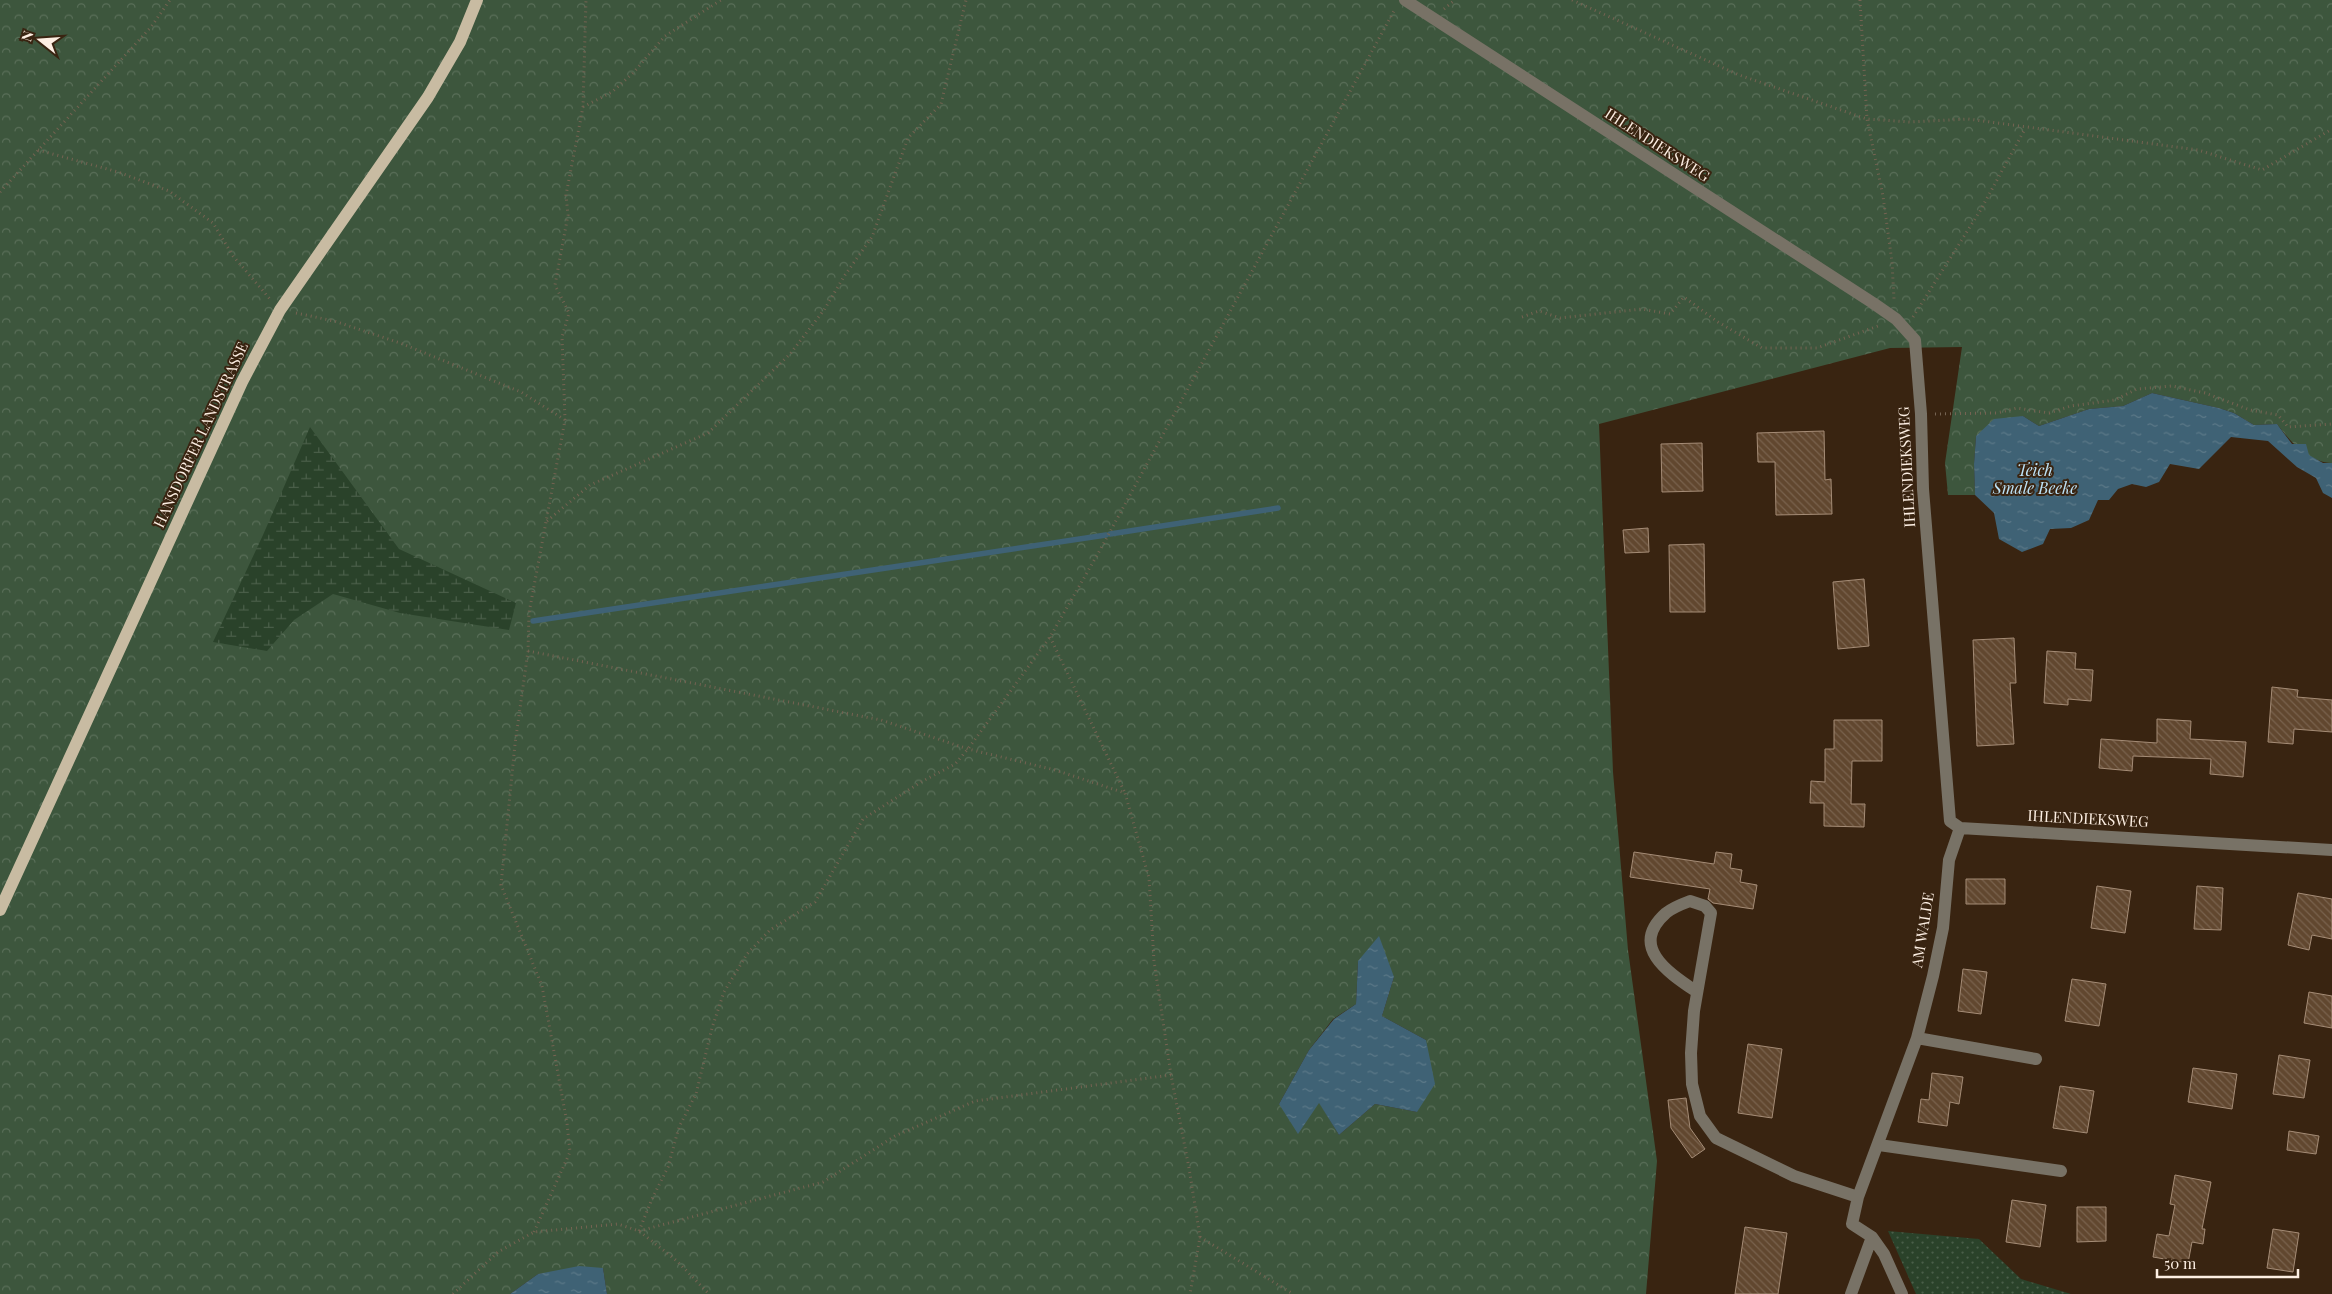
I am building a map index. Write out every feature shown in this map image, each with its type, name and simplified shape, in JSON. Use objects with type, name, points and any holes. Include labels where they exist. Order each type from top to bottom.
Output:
[{"type":"main road","name":"HANSDORFER LANDSTRASSE","points":[[0,910],[242,382],[280,310],[428,97],[460,42],[477,0]]},
{"type":"street","name":"IHLENDIEKSWEG","points":[[1400,4],[1872,303],[1896,319],[1915,340],[1921,414],[1922,489],[1950,821],[1960,828],[2332,850]]},
{"type":"street","name":"AM WALDE","points":[[1902,1294],[1884,1254],[1872,1237],[1852,1224],[1858,1196],[1879,1145],[1917,1038],[1933,976],[1942,928],[1949,860],[1960,828]]},
{"type":"street","points":[[1697,992],[1659,963],[1650,946],[1652,929],[1657,923],[1667,912],[1690,901],[1705,906],[1711,913],[1697,992],[1691,1053],[1692,1084],[1700,1116],[1716,1138],[1794,1176],[1858,1196]]},
{"type":"street","points":[[1917,1038],[2036,1059]]},
{"type":"street","points":[[1879,1145],[2061,1171]]},
{"type":"street","points":[[1851,1294],[1872,1237]]},
{"type":"path","points":[[0,192],[151,27],[170,0]]},
{"type":"path","points":[[534,1232],[570,1152],[567,1123],[542,986],[501,885],[515,744],[528,651],[529,613],[566,420],[562,337],[569,313],[555,285],[568,215],[566,195],[583,107],[586,0]]},
{"type":"path","points":[[583,107],[612,92],[633,73],[665,36],[722,0]]},
{"type":"path","points":[[547,521],[590,485],[708,433],[790,354],[824,310],[845,275],[872,237],[908,138],[941,104],[966,0]]},
{"type":"path","points":[[1572,0],[1740,75],[1868,119],[1910,122],[1968,119],[2198,150],[2262,170],[2332,129]]},
{"type":"path","points":[[1860,0],[1868,119],[1883,196],[1892,262],[1896,319]]},
{"type":"path","points":[[639,1231],[668,1167],[678,1127],[696,1094],[712,1028],[724,992],[747,954],[770,930],[815,902],[863,819],[920,782],[955,764],[1050,637],[1100,550],[1400,4]]},
{"type":"path","points":[[1905,330],[1980,211],[2025,128]]},
{"type":"path","points":[[38,150],[118,172],[169,191],[214,223],[234,256],[280,310],[334,321],[400,343],[521,392],[566,420]]},
{"type":"path","points":[[1522,317],[1539,311],[1560,318],[1642,310],[1670,314],[1684,297],[1718,322],[1762,348],[1817,348],[1878,327],[1872,303]]},
{"type":"path","points":[[1921,414],[1997,413],[2017,408],[2049,413],[2071,406],[2115,400],[2137,389],[2172,386],[2205,393],[2250,410],[2278,415],[2288,427],[2332,424]]},
{"type":"path","points":[[1050,637],[1125,794],[1149,878],[1154,961],[1171,1075],[1200,1237],[1190,1294]]},
{"type":"path","points":[[528,651],[881,720],[968,749],[1055,770],[1125,794]]},
{"type":"path","points":[[639,1231],[823,1182],[895,1136],[975,1101],[1171,1075]]},
{"type":"path","points":[[453,1294],[498,1252],[534,1232],[618,1224],[639,1231],[678,1261],[708,1294]]},
{"type":"path","points":[[1200,1237],[1293,1294]]},
{"type":"green space","points":[[0,0],[2332,0],[2332,463],[2323,462],[2307,455],[2294,444],[2277,424],[2254,425],[2234,413],[2219,408],[2152,393],[2123,406],[2089,409],[2039,426],[2023,416],[1976,436],[1974,464],[1975,495],[1948,495],[1945,463],[1962,347],[1890,348],[1599,424],[1613,772],[1628,950],[1657,1161],[1646,1294],[607,1294],[603,1268],[538,1274],[510,1294],[0,1294]],"holes":[[[1358,961],[1394,977],[1382,1016],[1426,1040],[1417,1112],[1375,1104],[1339,1135],[1319,1102],[1279,1104],[1309,1050],[1333,1019],[1356,1004]]]},
{"type":"green space","points":[[310,427],[399,549],[516,603],[509,630],[400,613],[333,594],[294,620],[267,651],[213,642],[263,535]]},
{"type":"green space","points":[[1888,1231],[1979,1239],[2021,1279],[2071,1294],[1916,1294]]},
{"type":"water","name":"Teich Smale Beeke","points":[[2152,393],[2219,408],[2234,413],[2254,425],[2277,424],[2292,444],[2306,444],[2309,455],[2323,463],[2332,463],[2332,498],[2323,493],[2316,478],[2297,467],[2268,441],[2231,437],[2199,469],[2170,464],[2159,482],[2146,487],[2132,484],[2118,489],[2109,500],[2098,500],[2089,520],[2071,528],[2050,529],[2043,544],[2022,552],[1999,539],[1994,513],[1975,495],[1974,464],[1976,436],[1994,419],[2023,416],[2039,426],[2089,409],[2123,406]]},
{"type":"water","points":[[1379,936],[1394,977],[1382,1016],[1426,1040],[1435,1084],[1417,1112],[1375,1104],[1339,1135],[1319,1103],[1298,1134],[1279,1104],[1309,1050],[1334,1019],[1356,1004],[1358,961]]},
{"type":"water","points":[[579,1266],[603,1268],[607,1294],[510,1294],[538,1274]]},
{"type":"building","points":[[1824,431],[1825,480],[1831,479],[1832,514],[1776,515],[1775,462],[1758,462],[1757,433]]},
{"type":"building","points":[[1702,443],[1703,491],[1662,492],[1661,444]]},
{"type":"building","points":[[1648,528],[1649,552],[1625,553],[1623,530]]},
{"type":"building","points":[[1704,544],[1705,612],[1670,612],[1669,545]]},
{"type":"building","points":[[1864,579],[1869,646],[1838,649],[1833,582]]},
{"type":"building","points":[[2014,638],[2016,683],[2010,683],[2014,744],[1977,746],[1973,640]]},
{"type":"building","points":[[2047,651],[2076,653],[2075,669],[2093,670],[2091,701],[2068,699],[2068,705],[2044,703]]},
{"type":"building","points":[[2272,687],[2298,690],[2297,697],[2332,700],[2332,732],[2294,729],[2293,744],[2268,742]]},
{"type":"building","points":[[2157,719],[2191,721],[2190,739],[2246,742],[2243,777],[2210,774],[2211,759],[2133,756],[2132,771],[2099,768],[2101,739],[2157,743]]},
{"type":"building","points":[[1834,720],[1882,720],[1882,761],[1852,761],[1851,804],[1865,804],[1864,827],[1824,826],[1824,803],[1810,803],[1811,781],[1825,782],[1825,749],[1834,749]]},
{"type":"building","points":[[1634,852],[1714,864],[1716,852],[1732,854],[1730,868],[1742,870],[1740,882],[1757,885],[1753,909],[1713,903],[1708,899],[1710,889],[1630,877]]},
{"type":"building","points":[[1966,879],[2005,879],[2005,904],[1966,904]]},
{"type":"building","points":[[2097,886],[2131,891],[2125,933],[2091,928]]},
{"type":"building","points":[[2197,886],[2223,888],[2221,930],[2194,929]]},
{"type":"building","points":[[2298,893],[2332,899],[2332,939],[2312,935],[2309,950],[2288,945]]},
{"type":"building","points":[[1963,969],[1987,972],[1981,1014],[1958,1011]]},
{"type":"building","points":[[2072,979],[2106,984],[2099,1026],[2065,1021]]},
{"type":"building","points":[[2309,992],[2332,996],[2332,1028],[2304,1023]]},
{"type":"building","points":[[1748,1044],[1782,1049],[1772,1118],[1738,1113]]},
{"type":"building","points":[[2279,1055],[2310,1060],[2304,1098],[2273,1094]]},
{"type":"building","points":[[2193,1068],[2237,1074],[2232,1109],[2188,1102]]},
{"type":"building","points":[[1932,1073],[1963,1077],[1959,1104],[1950,1102],[1947,1126],[1918,1122],[1921,1099],[1929,1100]]},
{"type":"building","points":[[2060,1086],[2094,1091],[2087,1133],[2053,1128]]},
{"type":"building","points":[[1686,1098],[1690,1128],[1705,1149],[1692,1158],[1671,1128],[1668,1100]]},
{"type":"building","points":[[2289,1131],[2319,1136],[2316,1154],[2287,1150]]},
{"type":"building","points":[[2175,1175],[2211,1182],[2202,1229],[2205,1229],[2203,1244],[2192,1242],[2188,1263],[2153,1257],[2157,1234],[2169,1236],[2175,1205],[2170,1204]]},
{"type":"building","points":[[2012,1200],[2046,1205],[2040,1247],[2006,1242]]},
{"type":"building","points":[[2077,1207],[2106,1207],[2106,1241],[2077,1242]]},
{"type":"building","points":[[1745,1227],[1787,1233],[1778,1294],[1735,1294]]},
{"type":"building","points":[[2273,1229],[2299,1233],[2293,1272],[2267,1268]]},
{"type":"waterway","points":[[1110,534],[1278,508]]},
{"type":"waterway","points":[[533,621],[1106,535]]}]
